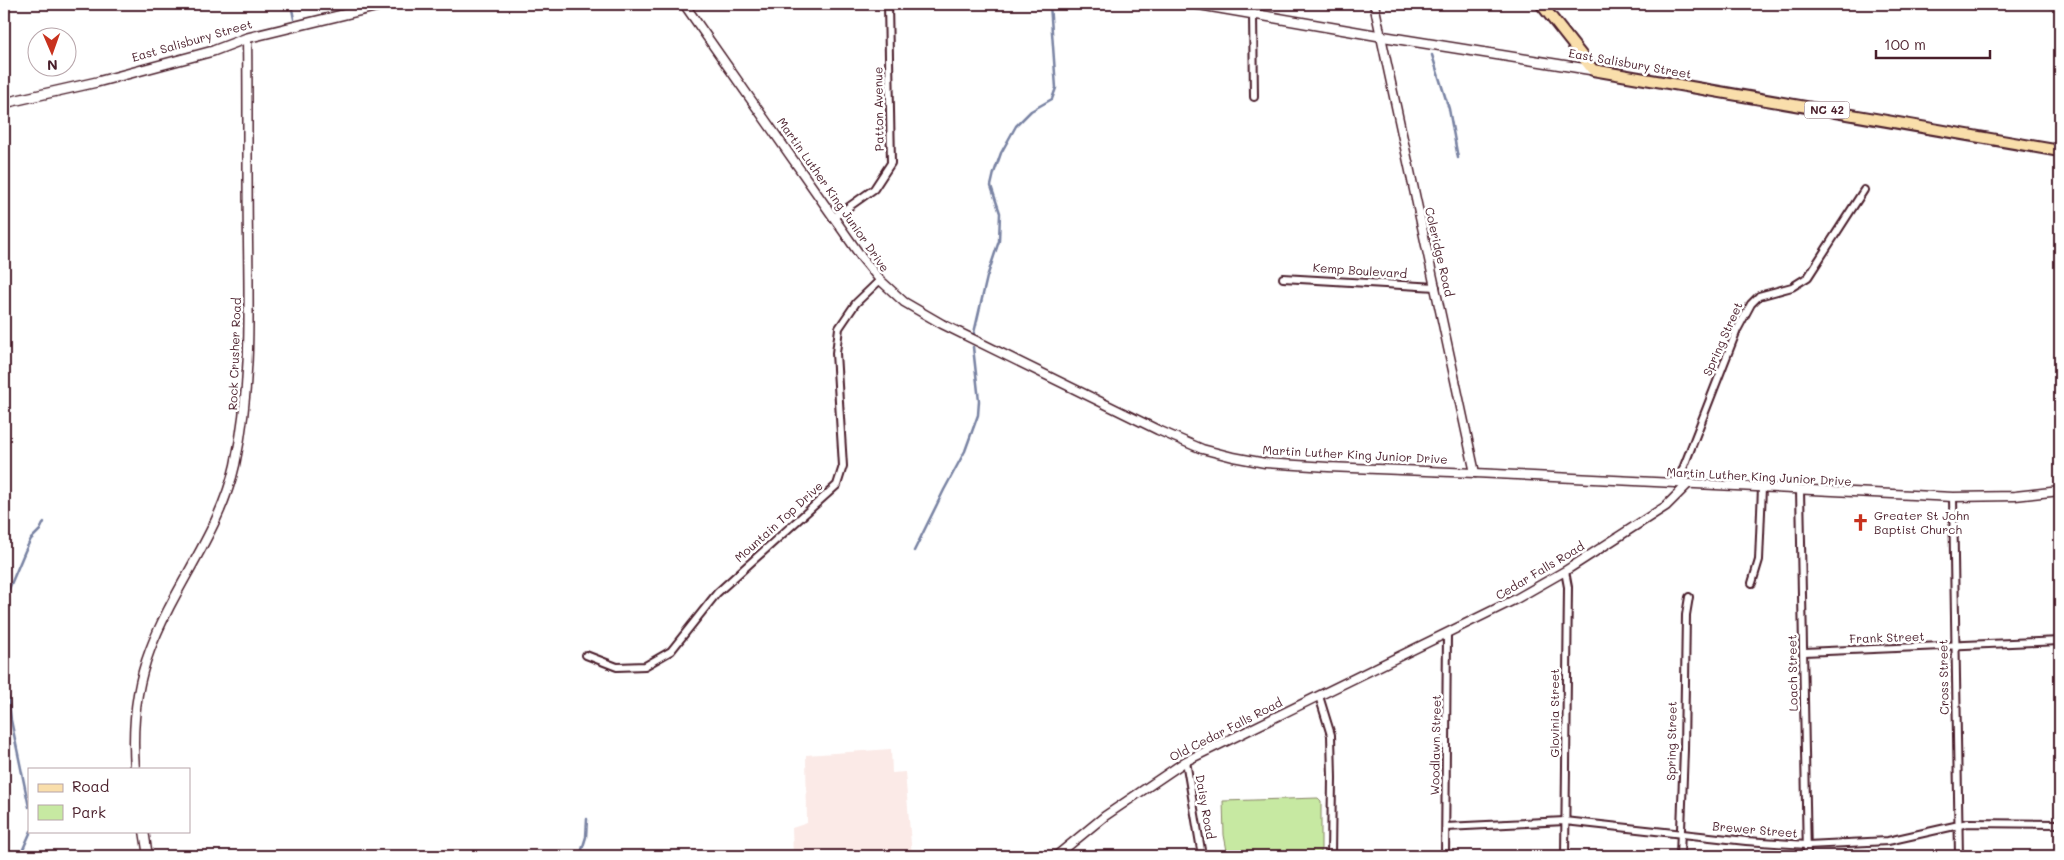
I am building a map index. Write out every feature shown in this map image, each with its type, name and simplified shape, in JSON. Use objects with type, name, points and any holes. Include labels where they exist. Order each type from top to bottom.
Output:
[{"type":"main road","name":"East Salisbury Street","points":[[4,104],[97,82],[213,50],[247,38],[387,4]]},
{"type":"main road","name":"East Salisbury Street","points":[[1196,4],[1593,70],[2060,151]]},
{"type":"main road","points":[[1542,4],[1593,70]]},
{"type":"street","name":"Martin Luther King Junior Drive","points":[[684,4],[833,218],[880,280],[904,302],[942,324],[1126,415],[1202,449],[1246,460],[1284,465],[1475,472],[1687,485],[1953,497],[2015,496],[2060,491]]},
{"type":"street","name":"Patton Avenue","points":[[833,218],[874,188],[891,163],[888,4]]},
{"type":"street","name":"Coleridge Road","points":[[1374,4],[1475,472]]},
{"type":"street","points":[[2052,4],[2060,5]]},
{"type":"street","points":[[1253,14],[1254,97]]},
{"type":"street","name":"Rock Crusher Road","points":[[135,768],[134,716],[146,661],[225,497],[234,468],[243,424],[248,364],[247,38]]},
{"type":"street","name":"Spring Street","points":[[1677,484],[1737,330],[1751,304],[1759,296],[1792,287],[1808,277],[1864,190]]},
{"type":"street","name":"Kemp Boulevard","points":[[1283,278],[1436,287]]},
{"type":"street","name":"Mountain Top Drive","points":[[586,655],[616,667],[645,666],[671,651],[717,593],[837,485],[843,466],[836,353],[839,328],[856,303],[880,280]]},
{"type":"street","name":"Cedar Falls Road","points":[[1393,660],[1508,604],[1565,571],[1666,506],[1687,485]]},
{"type":"street","points":[[1752,583],[1759,560],[1762,488]]},
{"type":"street","name":"Loach Street","points":[[1800,490],[1808,856]]},
{"type":"street","name":"Cross Street","points":[[1953,497],[1959,856]]},
{"type":"street","name":"Glovinia Street","points":[[1565,571],[1568,587],[1565,856]]},
{"type":"street","name":"Spring Street","points":[[1680,856],[1686,615],[1689,597]]},
{"type":"street","name":"Woodlawn Street","points":[[1445,856],[1447,634]]},
{"type":"street","name":"Frank Street","points":[[1804,652],[2060,641]]},
{"type":"street","name":"Old Cedar Falls Road","points":[[1056,856],[1105,816],[1186,761],[1393,660]]},
{"type":"street","points":[[1319,696],[1331,735],[1331,856]]},
{"type":"street","name":"Daisy Road","points":[[1186,761],[1202,856]]},
{"type":"street","name":"Brewer Street","points":[[1446,827],[1565,821],[1746,841],[1807,845],[1888,841],[1958,825],[2060,824]]},
{"type":"street","points":[[144,832],[148,856]]},
{"type":"shaded area","points":[[891,749],[892,773],[905,772],[912,856],[793,856],[792,828],[807,823],[806,755]]},
{"type":"green space","points":[[1318,798],[1321,801],[1321,856],[1228,856],[1224,835],[1223,801]]},
{"type":"waterway","points":[[291,4],[294,19]]},
{"type":"waterway","points":[[974,333],[987,277],[999,241],[1000,213],[991,186],[994,173],[1001,153],[1016,126],[1031,111],[1052,99],[1056,88],[1050,4]]},
{"type":"waterway","points":[[1432,55],[1449,109],[1458,158]]},
{"type":"waterway","points":[[914,551],[965,451],[978,415],[979,401],[973,347]]},
{"type":"waterway","points":[[4,606],[6,596],[25,551],[31,539],[40,530],[44,522]]},
{"type":"waterway","points":[[4,662],[11,720],[28,802]]},
{"type":"waterway","points":[[580,856],[586,837],[587,819]]},
{"type":"waterway","points":[[20,856],[31,832]]},
{"type":"place","name":"Greater St John Baptist Church","points":[[1860,523]]}]
